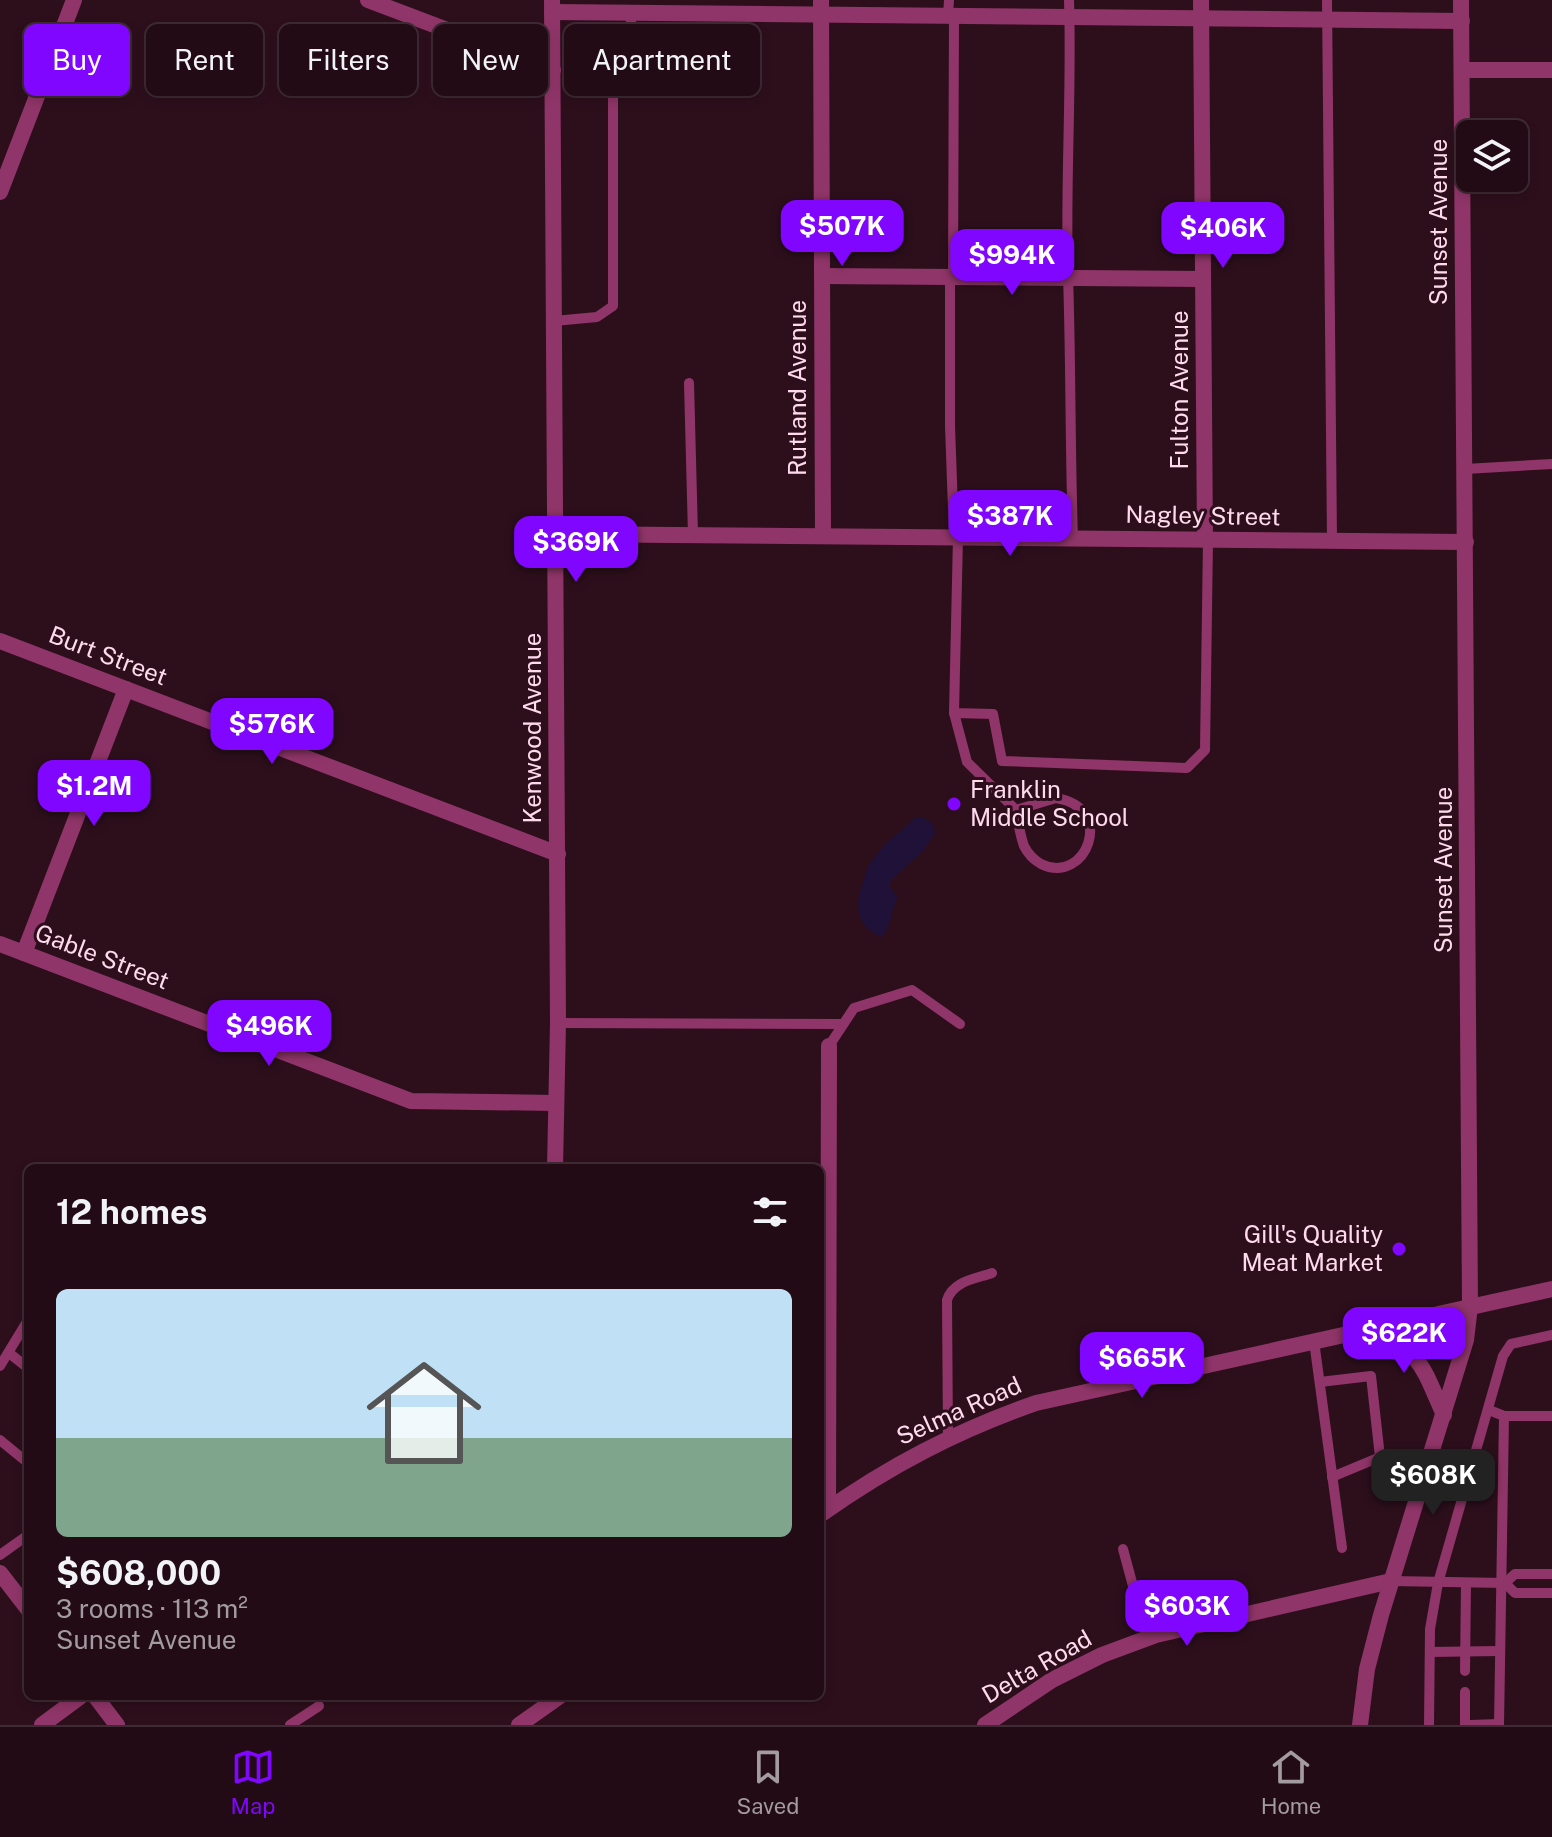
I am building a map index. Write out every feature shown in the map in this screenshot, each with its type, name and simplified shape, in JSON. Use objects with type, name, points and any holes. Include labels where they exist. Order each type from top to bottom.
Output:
[{"type":"street","points":[[0,192],[74,0]]},
{"type":"street","points":[[368,0],[553,70]]},
{"type":"street","name":"Fulton Avenue","points":[[1201,0],[1207,540]]},
{"type":"street","name":"Sunset Avenue","points":[[1360,1725],[1367,1669],[1466,1340],[1470,1306],[1461,0]]},
{"type":"street","points":[[552,6],[631,13],[687,7],[821,7],[1069,17],[1462,21]]},
{"type":"street","name":"Kenwood Avenue","points":[[552,6],[558,854],[555,1164]]},
{"type":"street","name":"Rutland Avenue","points":[[821,7],[823,536]]},
{"type":"street","points":[[1462,70],[1552,70]]},
{"type":"street","points":[[822,276],[1203,279]]},
{"type":"street","name":"Nagley Street","points":[[556,534],[1466,542]]},
{"type":"street","name":"Burt Street","points":[[0,641],[558,854]]},
{"type":"street","points":[[24,953],[126,689]]},
{"type":"street","name":"Gable Street","points":[[0,944],[411,1101],[555,1103]]},
{"type":"street","points":[[824,1512],[829,1046]]},
{"type":"street","name":"Selma Road","points":[[824,1512],[890,1468],[948,1438],[983,1421],[1036,1403],[1552,1289]]},
{"type":"street","points":[[1371,1328],[1408,1349],[1420,1362],[1444,1415]]},
{"type":"street","points":[[0,1573],[24,1604]]},
{"type":"street","name":"Delta Road","points":[[985,1725],[1052,1680],[1102,1655],[1147,1638],[1391,1581]]},
{"type":"street","points":[[42,1725],[76,1700]]},
{"type":"street","points":[[98,1700],[117,1725]]},
{"type":"street","points":[[519,1725],[554,1700]]},
{"type":"lane","points":[[1069,0],[1068,278],[1073,539]]},
{"type":"lane","points":[[1327,0],[1332,541]]},
{"type":"lane","points":[[950,11],[950,413],[956,537],[954,713],[967,762],[1016,810],[1024,846],[1038,862],[1059,867],[1070,864],[1087,848],[1090,825],[1086,814],[1068,800],[1045,800],[1016,810]]},
{"type":"lane","points":[[554,321],[597,317],[613,306],[613,96],[631,59],[631,13]]},
{"type":"lane","points":[[689,383],[693,535]]},
{"type":"lane","points":[[1465,469],[1552,464]]},
{"type":"lane","points":[[954,713],[993,714],[1002,761],[1187,768],[1205,750],[1207,540]]},
{"type":"lane","points":[[829,1046],[854,1008],[912,990],[960,1024]]},
{"type":"lane","points":[[558,1023],[843,1024]]},
{"type":"lane","points":[[948,1438],[947,1300],[950,1290],[959,1284],[992,1273]]},
{"type":"lane","points":[[0,1366],[24,1327]]},
{"type":"lane","points":[[1429,1725],[1430,1629],[1438,1583],[1503,1356],[1511,1344],[1552,1335]]},
{"type":"lane","points":[[1314,1341],[1342,1548]]},
{"type":"lane","points":[[9,1353],[24,1365]]},
{"type":"lane","points":[[1320,1382],[1371,1376],[1380,1457]]},
{"type":"lane","points":[[1489,1410],[1504,1416],[1552,1416]]},
{"type":"lane","points":[[1465,1692],[1467,1725],[1499,1724],[1504,1416]]},
{"type":"lane","points":[[0,1440],[24,1460]]},
{"type":"lane","points":[[1332,1477],[1380,1457],[1427,1468]]},
{"type":"lane","points":[[0,1555],[24,1538]]},
{"type":"lane","points":[[1123,1549],[1147,1638]]},
{"type":"lane","points":[[1391,1581],[1502,1583],[1515,1574],[1552,1574]]},
{"type":"lane","points":[[1465,1671],[1466,1583]]},
{"type":"lane","points":[[1502,1583],[1515,1593],[1552,1593]]},
{"type":"lane","points":[[1430,1652],[1499,1651]]},
{"type":"lane","points":[[290,1725],[319,1706]]},
{"type":"shaded area","points":[[916,817],[929,821],[935,833],[923,851],[890,881],[890,887],[898,898],[888,927],[881,937],[861,920],[858,905],[861,888],[868,866],[875,856]]},
{"type":"place","name":"Franklin Middle School","points":[[954,804]]},
{"type":"place","name":"Gill's Quality Meat Market","points":[[1399,1249]]}]
